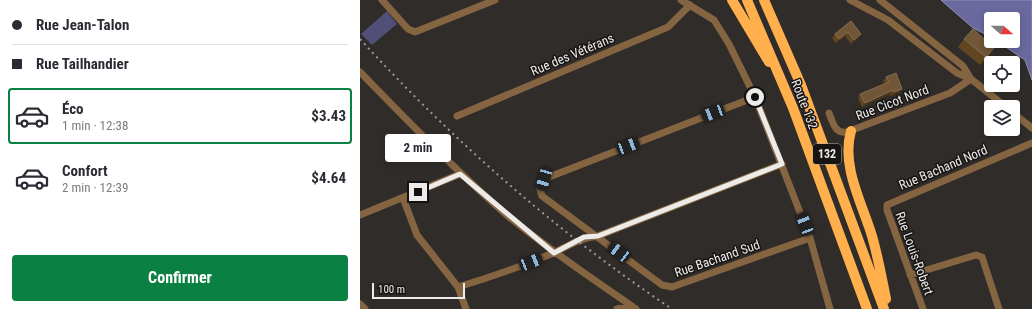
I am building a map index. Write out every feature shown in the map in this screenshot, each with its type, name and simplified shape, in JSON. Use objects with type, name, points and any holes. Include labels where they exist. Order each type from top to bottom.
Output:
[{"type":"highway","points":[[732,0],[784,87]]},
{"type":"highway","name":"Route 132","points":[[747,0],[784,87],[867,309]]},
{"type":"highway","name":"Route 132","points":[[764,0],[801,85],[884,309]]},
{"type":"highway","points":[[851,131],[848,146],[849,161],[872,237],[889,309]]},
{"type":"street","points":[[382,0],[408,29],[415,32],[495,0]]},
{"type":"street","points":[[681,0],[714,20],[729,44],[755,97],[810,238],[830,309]]},
{"type":"street","points":[[850,0],[888,20],[957,73],[971,79],[997,100]]},
{"type":"street","points":[[880,0],[963,66],[971,79]]},
{"type":"street","name":"Rue des Vétérans","points":[[457,116],[668,27],[690,5]]},
{"type":"street","points":[[360,72],[460,174],[554,253],[634,308]]},
{"type":"street","name":"Rue Cicot Nord","points":[[829,113],[838,131],[844,133],[950,93],[971,79]]},
{"type":"street","name":"Rue Bachand Sud","points":[[755,97],[544,179],[540,189],[542,196],[598,236],[662,285],[672,287],[810,238]]},
{"type":"street","points":[[1020,119],[1032,128]]},
{"type":"street","name":"Rue Bachand Nord","points":[[887,205],[1032,143]]},
{"type":"street","points":[[458,287],[509,271],[554,253],[584,237],[598,236],[782,164]]},
{"type":"street","points":[[360,215],[460,174]]},
{"type":"street","points":[[403,198],[417,235],[458,287],[466,309]]},
{"type":"street","name":"Rue Louis-Robert","points":[[887,205],[886,210],[923,309]]},
{"type":"street","points":[[910,275],[976,255],[982,257],[999,309]]},
{"type":"street","points":[[360,304],[365,309]]},
{"type":"street","points":[[617,309],[634,308]]},
{"type":"shaded area","points":[[941,0],[1032,0],[1032,80],[1025,60],[1007,48],[1020,48],[1020,12],[984,12],[984,34],[973,28]]},
{"type":"shaded area","points":[[387,11],[397,24],[372,45],[361,34]]},
{"type":"building","points":[[851,21],[861,34],[854,40],[848,32],[839,39],[835,34]]},
{"type":"building","points":[[973,29],[984,39],[984,48],[994,48],[987,56],[985,56],[964,39]]},
{"type":"building","points":[[896,73],[902,89],[894,92],[893,90],[865,103],[860,94],[889,82],[886,77]]},
{"type":"railway","points":[[360,39],[395,77],[469,149],[547,217],[588,249],[672,309]]},
{"type":"route","points":[[418,192],[460,174],[509,217],[554,253],[584,237],[598,236],[782,164],[755,97]]}]
